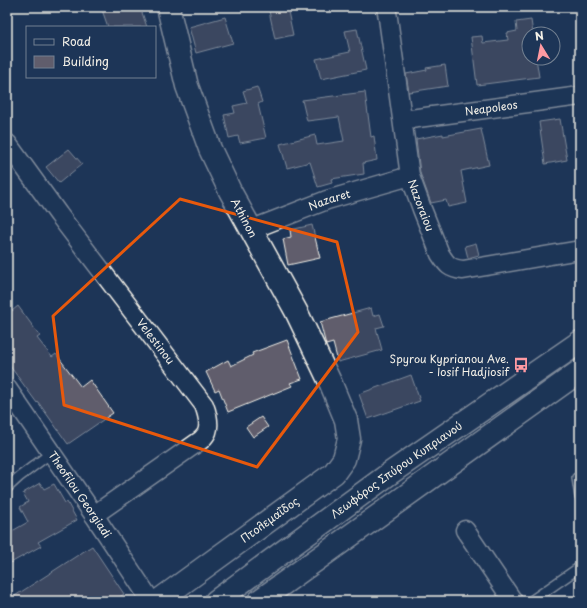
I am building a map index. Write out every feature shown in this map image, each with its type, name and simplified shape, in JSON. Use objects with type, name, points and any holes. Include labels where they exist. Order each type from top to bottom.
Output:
[{"type":"main road","name":"Athinon","points":[[168,7],[187,86],[207,142],[230,192],[296,312],[332,384],[346,420]]},
{"type":"main road","name":"Λεωφόρος Σπύρου Κυπριανού","points":[[216,601],[381,480],[580,342]]},
{"type":"main road","points":[[258,601],[580,371]]},
{"type":"main road","name":"Πτολεμαΐδος","points":[[158,601],[334,473],[344,458],[349,439],[346,420]]},
{"type":"street","name":"Nazoraiou","points":[[386,7],[410,176],[440,254],[449,266],[455,269],[463,270],[580,250]]},
{"type":"street","name":"Neapoleos","points":[[403,120],[580,96]]},
{"type":"street","name":"Velestinou","points":[[7,143],[59,215],[204,406],[207,413],[207,432],[201,440],[94,515]]},
{"type":"street","name":"Nazaret","points":[[250,230],[327,200],[410,176]]},
{"type":"street","name":"Theofilou Georgiadi","points":[[7,388],[151,601]]},
{"type":"street","points":[[465,530],[513,601]]},
{"type":"lane","points":[[7,488],[18,476],[51,453]]},
{"type":"lane","points":[[580,477],[577,478],[580,497]]},
{"type":"lane","points":[[532,601],[580,567]]},
{"type":"highlighted area","points":[[180,199],[337,242],[358,332],[257,467],[64,405],[53,316]]},
{"type":"building","points":[[101,7],[140,7],[147,26],[108,26]]},
{"type":"building","points":[[287,7],[293,35],[275,39],[269,11]]},
{"type":"building","points":[[225,17],[233,43],[196,53],[189,27]]},
{"type":"building","points":[[531,20],[532,26],[521,26],[521,66],[537,66],[539,77],[477,85],[471,37],[482,36],[483,43],[508,40],[507,33],[517,31],[516,22]]},
{"type":"building","points":[[357,29],[366,70],[321,79],[316,59],[350,52],[345,31]]},
{"type":"building","points":[[445,65],[448,86],[409,92],[406,74],[427,70],[426,68]]},
{"type":"building","points":[[257,87],[262,102],[258,104],[266,138],[240,143],[238,136],[229,138],[224,115],[235,113],[233,106],[247,103],[243,91]]},
{"type":"building","points":[[365,92],[371,137],[374,136],[377,160],[363,163],[364,174],[331,179],[332,183],[318,187],[310,162],[287,168],[280,144],[315,135],[317,145],[344,141],[339,117],[307,121],[302,100]]},
{"type":"building","points":[[560,119],[567,160],[545,164],[539,122]]},
{"type":"building","points":[[481,129],[489,165],[461,171],[467,203],[448,207],[446,200],[431,203],[420,173],[416,139]]},
{"type":"building","points":[[69,149],[82,164],[59,183],[46,167]]},
{"type":"building","points":[[312,225],[320,258],[288,265],[283,239],[291,237],[290,230]]},
{"type":"building","points":[[476,243],[479,255],[468,258],[465,246]]},
{"type":"building","points":[[18,306],[40,336],[37,338],[52,357],[56,354],[81,387],[90,380],[113,413],[68,444],[7,362],[7,315]]},
{"type":"building","points":[[371,308],[373,316],[380,314],[384,326],[376,328],[382,350],[338,362],[333,343],[326,345],[320,322]]},
{"type":"building","points":[[287,340],[302,379],[290,383],[292,386],[228,412],[219,389],[215,391],[206,372],[228,360],[231,366],[253,355],[252,353]]},
{"type":"building","points":[[411,375],[420,401],[368,419],[359,394]]},
{"type":"building","points":[[261,417],[268,427],[253,437],[246,427]]},
{"type":"building","points":[[40,483],[44,489],[54,484],[65,503],[67,502],[77,520],[38,542],[41,546],[7,565],[7,534],[28,522],[20,507],[28,502],[23,493]]},
{"type":"building","points":[[92,546],[124,594],[114,601],[7,601]]},
{"type":"place","name":"Spyrou Kyprianou Ave. - Iosif Hadjiosif","points":[[521,365]]}]
